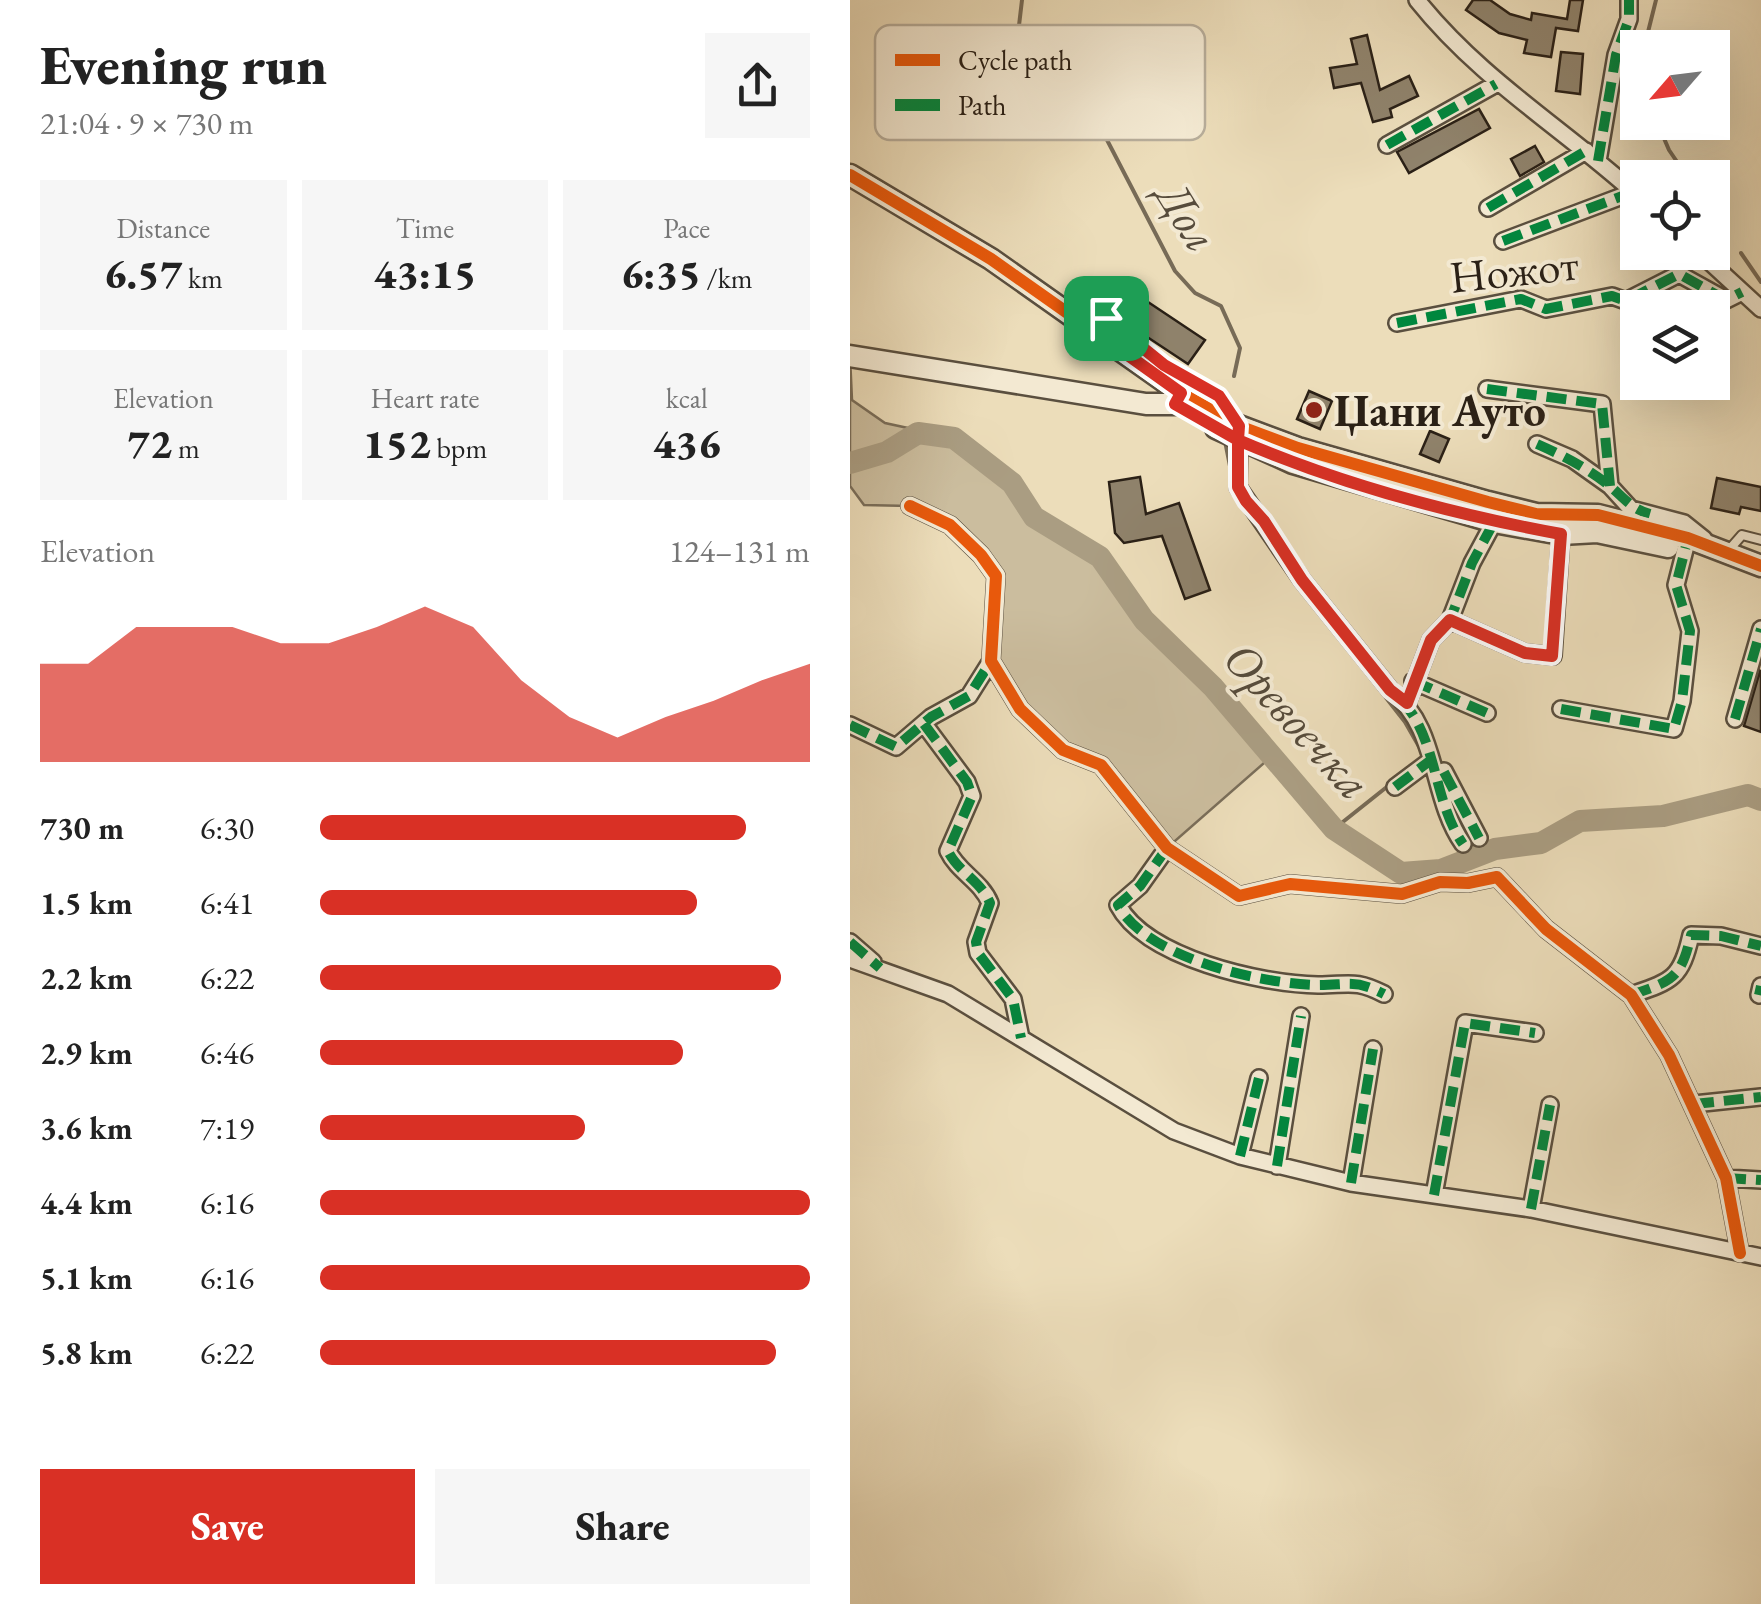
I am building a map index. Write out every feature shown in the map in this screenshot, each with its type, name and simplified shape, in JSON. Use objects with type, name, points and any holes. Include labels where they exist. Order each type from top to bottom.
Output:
[{"type":"street","name":"Ножот","points":[[1417,0],[1446,37],[1496,84],[1620,181]]},
{"type":"street","points":[[1592,156],[1616,55],[1629,19],[1629,0]]},
{"type":"street","points":[[1388,145],[1496,84]]},
{"type":"street","name":"Ножот","points":[[1488,208],[1592,156]]},
{"type":"street","points":[[850,175],[942,228],[1076,318],[1178,398]]},
{"type":"street","points":[[850,188],[922,226],[1178,398],[1293,464],[1494,522],[1561,534],[1596,532],[1687,545]]},
{"type":"street","name":"Ножот","points":[[1503,241],[1620,199]]},
{"type":"street","points":[[1718,270],[1761,310]]},
{"type":"street","name":"Ножот","points":[[1397,323],[1520,299],[1546,310],[1612,296],[1626,301],[1679,274],[1726,300],[1742,292]]},
{"type":"street","points":[[850,356],[1146,404],[1178,398]]},
{"type":"street","points":[[1487,389],[1602,404],[1610,486]]},
{"type":"street","points":[[1238,433],[1536,514],[1598,515],[1761,566]]},
{"type":"street","points":[[1238,433],[1238,487],[1362,655],[1390,690],[1407,703],[1420,727],[1471,841],[1446,818],[1420,727]]},
{"type":"street","points":[[1538,444],[1572,459],[1610,486],[1632,509],[1684,523],[1724,554]]},
{"type":"street","points":[[850,725],[896,747],[969,696],[991,660],[996,576],[982,554],[950,525],[910,506]]},
{"type":"street","points":[[1407,703],[1431,640],[1450,620],[1494,522]]},
{"type":"street","points":[[1450,620],[1525,653],[1552,656],[1561,534]]},
{"type":"street","points":[[1561,709],[1674,729],[1682,701],[1690,631],[1676,585],[1687,545]]},
{"type":"street","points":[[1735,718],[1761,629]]},
{"type":"street","points":[[991,660],[1020,709],[1063,750],[1100,766],[1167,848],[1240,896],[1290,884],[1402,894],[1440,882],[1468,883],[1497,877],[1546,930],[1631,995],[1669,1055],[1726,1178],[1740,1254]]},
{"type":"street","points":[[1414,681],[1486,714]]},
{"type":"street","points":[[924,724],[967,782],[972,796],[948,851],[953,861],[985,891],[990,902],[976,942],[978,953],[1013,1000],[1021,1038]]},
{"type":"street","points":[[1395,787],[1431,760]]},
{"type":"street","points":[[1167,848],[1140,886],[1118,905],[1128,924],[1160,945],[1229,971],[1318,985],[1360,981],[1384,994]]},
{"type":"street","points":[[1631,995],[1674,979],[1685,962],[1691,934],[1721,936],[1761,946]]},
{"type":"street","points":[[850,942],[880,968]]},
{"type":"street","points":[[850,959],[948,994],[1174,1131],[1240,1156],[1350,1183],[1531,1208],[1761,1258]]},
{"type":"street","points":[[1277,1166],[1301,1016]]},
{"type":"street","points":[[1434,1195],[1465,1023],[1535,1033]]},
{"type":"street","points":[[1350,1183],[1373,1049]]},
{"type":"street","points":[[1240,1156],[1259,1078]]},
{"type":"street","points":[[1694,1104],[1761,1098]]},
{"type":"street","points":[[1531,1208],[1550,1105]]},
{"type":"street","points":[[1726,1178],[1761,1180]]},
{"type":"lane","points":[[1076,318],[1106,318],[1164,365],[1219,396],[1238,433]]},
{"type":"lane","points":[[1724,554],[1742,536],[1761,540]]},
{"type":"shaded area","points":[[850,356],[852,400],[885,423],[954,438],[1012,483],[1034,517],[1100,557],[1144,620],[1213,687],[1272,756],[1167,848],[1101,765],[1063,750],[1020,709],[991,661],[996,576],[981,555],[910,506],[864,505],[850,486]]},
{"type":"building","points":[[1473,0],[1490,0],[1510,14],[1531,20],[1532,13],[1567,19],[1570,0],[1583,0],[1578,31],[1556,28],[1551,57],[1524,53],[1527,40],[1499,33],[1466,10]]},
{"type":"building","points":[[1367,35],[1380,90],[1409,76],[1418,96],[1390,109],[1392,117],[1373,122],[1361,83],[1334,88],[1330,68],[1357,64],[1351,39]]},
{"type":"building","points":[[1561,52],[1583,54],[1580,94],[1556,91]]},
{"type":"building","points":[[1479,109],[1490,128],[1409,173],[1397,152]]},
{"type":"building","points":[[1535,146],[1544,162],[1520,176],[1511,159]]},
{"type":"building","points":[[1142,298],[1205,340],[1188,364],[1126,323]]},
{"type":"building","name":"Џани Ауто","points":[[1309,391],[1332,401],[1320,429],[1297,419]]},
{"type":"building","points":[[1430,431],[1449,439],[1439,462],[1420,454]]},
{"type":"building","points":[[1140,477],[1146,514],[1179,503],[1210,590],[1185,599],[1162,536],[1124,543],[1115,533],[1109,482]]},
{"type":"building","points":[[1717,478],[1761,487],[1761,511],[1741,507],[1739,514],[1711,508]]},
{"type":"building","points":[[1761,672],[1761,732],[1744,726]]},
{"type":"waterway","name":"Дол","points":[[1019,25],[1022,0]]},
{"type":"waterway","points":[[1648,30],[1656,0]]},
{"type":"waterway","name":"Дол","points":[[1107,140],[1175,271],[1195,293],[1221,306],[1240,348],[1234,376]]},
{"type":"waterway","points":[[1665,140],[1676,160]]},
{"type":"waterway","points":[[1741,253],[1761,282]]},
{"type":"waterway","name":"Оревоечка","points":[[850,463],[887,452],[918,433],[954,438],[1012,483],[1034,517],[1100,557],[1144,620],[1213,687],[1334,829],[1401,873],[1441,870],[1495,849],[1541,843],[1580,821],[1663,816],[1748,795],[1761,800]]},
{"type":"waterway","name":"Дол","points":[[1225,441],[1231,471]]},
{"type":"waterway","name":"Дол","points":[[1261,533],[1295,583]]},
{"type":"waterway","name":"Дол","points":[[1326,621],[1405,722],[1421,750]]},
{"type":"waterway","name":"Дол","points":[[1334,829],[1388,786]]},
{"type":"marked path","points":[[1598,161],[1616,55],[1629,19],[1629,0]]},
{"type":"marked path","points":[[1387,145],[1496,84]]},
{"type":"marked path","points":[[1488,208],[1586,151]]},
{"type":"marked path","points":[[1503,241],[1620,197]]},
{"type":"marked path","points":[[1397,323],[1521,299],[1546,309],[1612,296],[1626,301],[1679,274],[1726,300],[1742,292]]},
{"type":"marked path","points":[[1487,389],[1602,404],[1610,486]]},
{"type":"marked path","points":[[1239,426],[1238,487],[1302,580],[1418,723],[1452,825],[1463,844]]},
{"type":"marked path","points":[[1537,444],[1582,467],[1631,505],[1650,514]]},
{"type":"marked path","points":[[1407,703],[1431,640],[1450,620],[1472,563],[1494,522]]},
{"type":"marked path","points":[[1450,620],[1525,653],[1553,656],[1561,534]]},
{"type":"marked path","points":[[1561,709],[1674,729],[1682,701],[1690,631],[1676,585],[1688,538]]},
{"type":"marked path","points":[[1735,719],[1761,629]]},
{"type":"marked path","points":[[850,725],[896,747],[931,717],[969,696],[991,661]]},
{"type":"marked path","points":[[1413,681],[1487,713]]},
{"type":"marked path","points":[[924,724],[967,782],[972,796],[948,851],[990,903],[976,942],[978,953],[1013,999],[1021,1038]]},
{"type":"marked path","points":[[1395,787],[1431,760]]},
{"type":"marked path","points":[[1444,772],[1479,838]]},
{"type":"marked path","points":[[1167,848],[1140,886],[1118,905],[1132,924],[1153,940],[1237,973],[1294,983],[1359,985],[1384,994]]},
{"type":"marked path","points":[[1631,995],[1673,976],[1683,961],[1691,935],[1721,936],[1761,946]]},
{"type":"marked path","points":[[850,942],[880,968]]},
{"type":"marked path","points":[[1759,995],[1761,986]]},
{"type":"marked path","points":[[1277,1166],[1301,1016]]},
{"type":"marked path","points":[[1434,1195],[1465,1023],[1535,1033]]},
{"type":"marked path","points":[[1351,1183],[1373,1049]]},
{"type":"marked path","points":[[1240,1156],[1259,1078]]},
{"type":"marked path","points":[[1694,1104],[1761,1097]]},
{"type":"marked path","points":[[1531,1209],[1550,1105]]},
{"type":"marked path","points":[[1726,1178],[1761,1180]]},
{"type":"cycle path","points":[[850,175],[991,259],[1181,393],[1239,426],[1298,448],[1488,502],[1536,514],[1598,515],[1688,538],[1761,566]]},
{"type":"cycle path","points":[[910,506],[950,525],[996,576],[991,661],[1020,709],[1063,750],[1101,765],[1167,848],[1239,896],[1290,884],[1402,894],[1440,882],[1468,883],[1497,877],[1546,929],[1631,995],[1669,1055],[1726,1178],[1740,1253]]},
{"type":"place","name":"Џани Ауто","points":[[1314,410]]},
{"type":"route","points":[[1106,318],[1076,318],[1181,393],[1175,404],[1238,440],[1238,487],[1246,501],[1282,546],[1302,580],[1390,690],[1407,703],[1431,640],[1450,620],[1525,653],[1552,656],[1559,605],[1561,534],[1494,522],[1293,464],[1238,440],[1239,426],[1219,396],[1164,365],[1106,318]]}]
